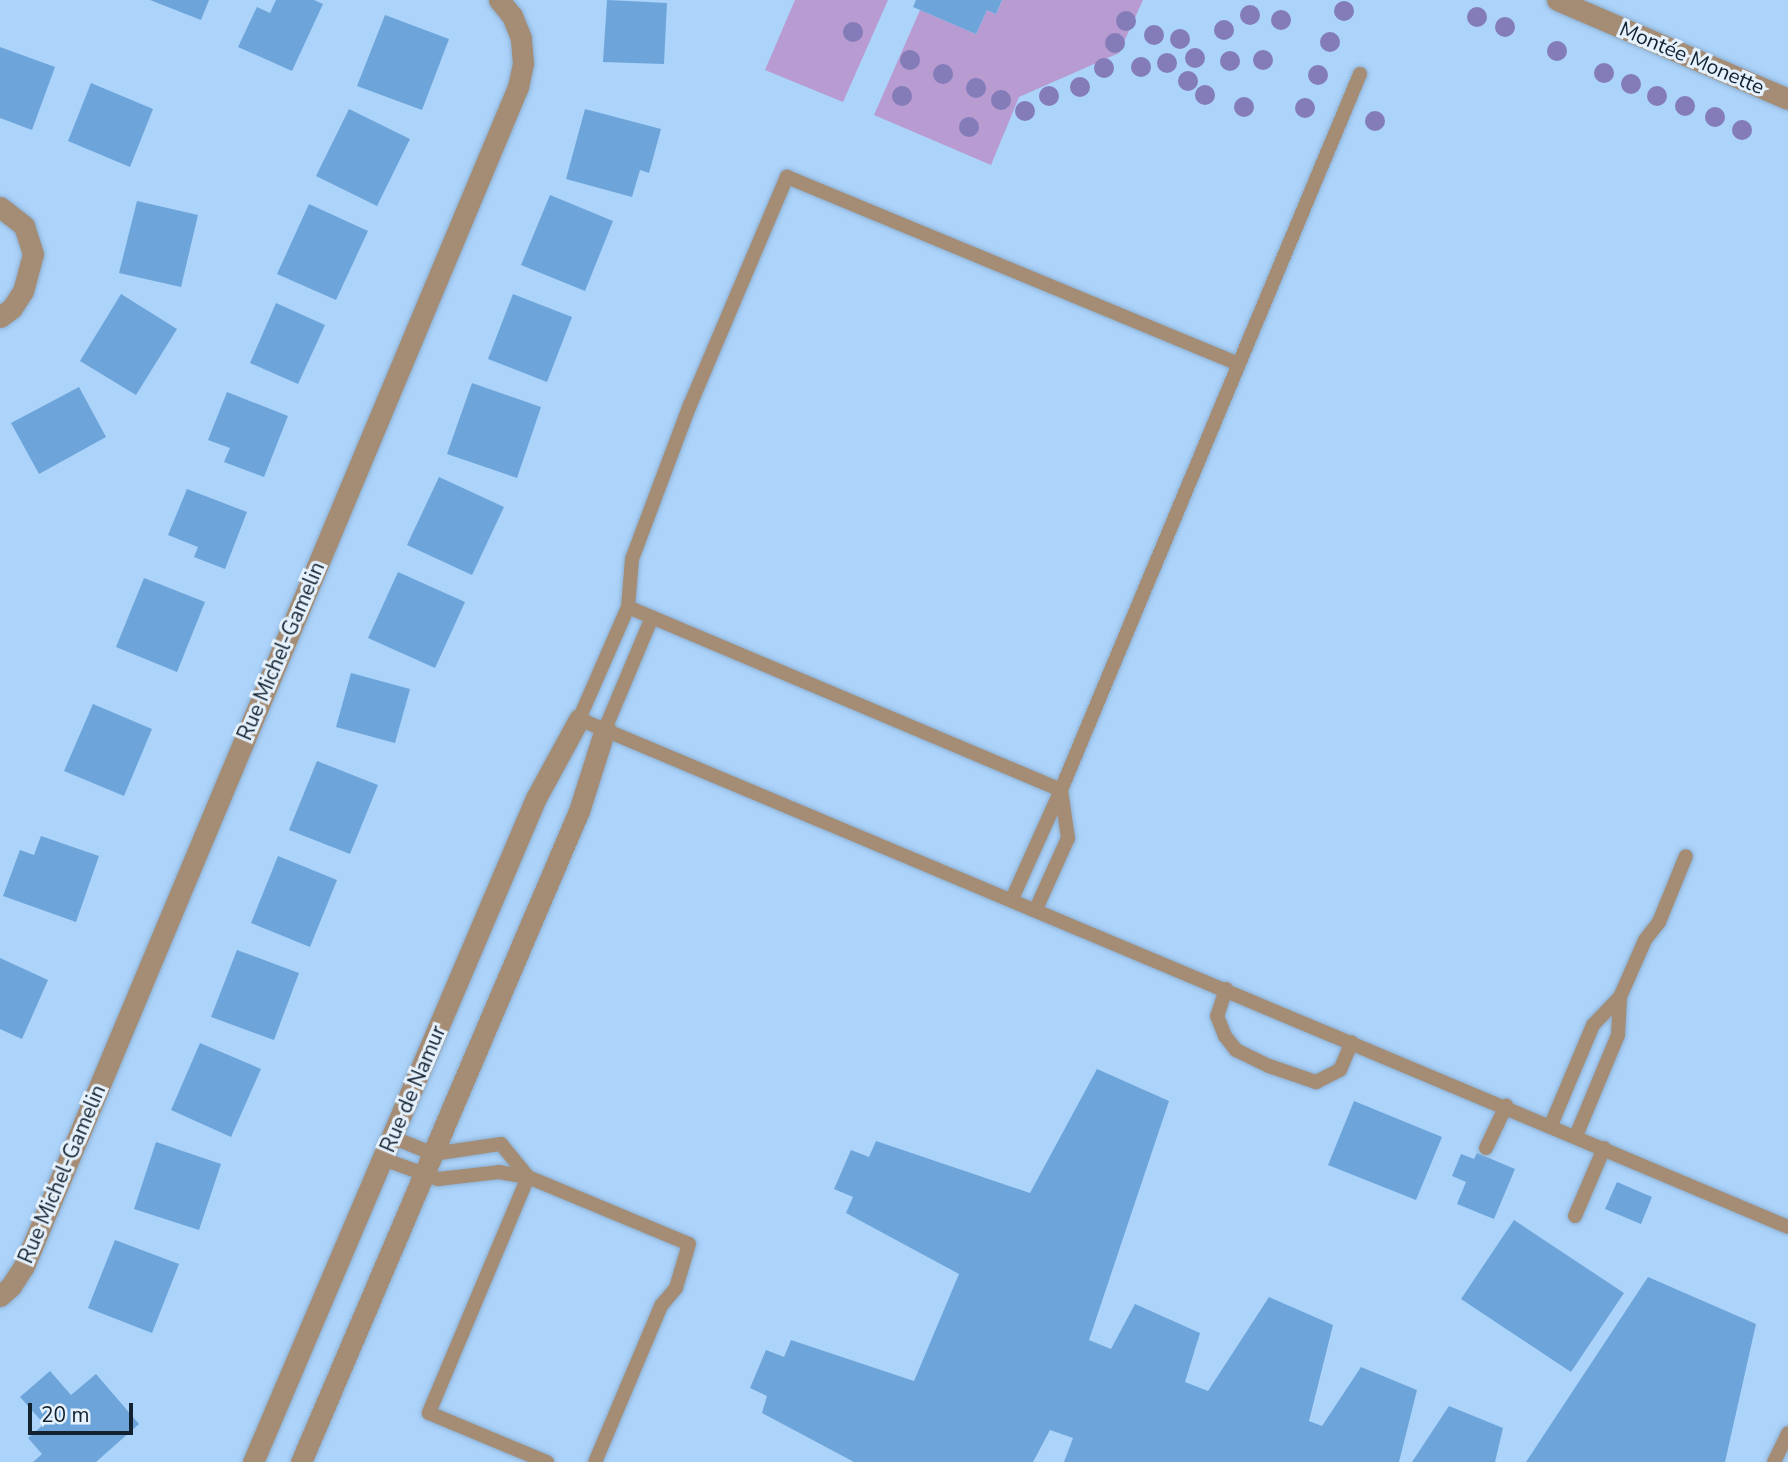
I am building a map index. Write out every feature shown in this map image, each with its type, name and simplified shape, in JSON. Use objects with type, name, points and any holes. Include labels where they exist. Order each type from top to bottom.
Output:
[{"type":"street","name":"Rue Michel-Gamelin","points":[[0,1296],[11,1286],[24,1266],[518,87],[523,63],[521,38],[512,16],[499,0]]},
{"type":"street","name":"Montée Monette","points":[[1557,0],[1788,99]]},
{"type":"street","points":[[0,207],[24,226],[33,254],[23,291],[12,308],[0,317]]},
{"type":"street","name":"Rue de Namur","points":[[253,1462],[536,798],[579,719]]},
{"type":"street","name":"Rue de Namur","points":[[301,1462],[579,811],[605,729]]},
{"type":"lane","points":[[1012,900],[1061,790],[1360,74]]},
{"type":"lane","points":[[1239,364],[787,177],[690,405],[632,559],[628,607],[579,719],[1506,1106],[1788,1227]]},
{"type":"lane","points":[[628,607],[1061,790]]},
{"type":"lane","points":[[605,729],[652,617]]},
{"type":"lane","points":[[1036,909],[1069,838],[1061,790]]},
{"type":"lane","points":[[1576,1136],[1618,1035],[1620,998],[1645,940],[1659,922],[1686,856]]},
{"type":"lane","points":[[1226,989],[1217,1016],[1224,1036],[1237,1050],[1269,1066],[1316,1082],[1339,1069],[1352,1042]]},
{"type":"lane","points":[[1551,1125],[1593,1025],[1620,998]]},
{"type":"lane","points":[[1486,1148],[1506,1106]]},
{"type":"lane","points":[[392,1137],[433,1154],[501,1144],[528,1177]]},
{"type":"lane","points":[[1575,1216],[1604,1148]]},
{"type":"lane","points":[[383,1159],[424,1177],[449,1179],[499,1172],[528,1177],[688,1244],[676,1288],[661,1306],[595,1462]]},
{"type":"lane","points":[[528,1177],[429,1413],[547,1462]]},
{"type":"lane","points":[[1774,1462],[1788,1433]]},
{"type":"shaded area","points":[[795,0],[888,0],[843,102],[765,70]]},
{"type":"shaded area","points":[[1002,0],[1143,0],[1119,53],[1019,97],[991,165],[874,115],[920,10],[976,34],[987,10],[996,14]]},
{"type":"building","points":[[150,0],[209,0],[201,20]]},
{"type":"building","points":[[276,0],[314,0],[323,4],[292,71],[238,47],[257,7],[270,13]]},
{"type":"building","points":[[607,0],[667,3],[664,64],[603,62]]},
{"type":"building","points":[[916,0],[1002,0],[996,14],[987,10],[976,34],[913,7]]},
{"type":"building","points":[[385,15],[449,39],[422,110],[357,86]]},
{"type":"building","points":[[0,47],[55,67],[32,130],[0,118]]},
{"type":"building","points":[[91,83],[153,109],[130,167],[68,141]]},
{"type":"building","points":[[349,109],[410,139],[377,206],[316,176]]},
{"type":"building","points":[[585,109],[661,129],[649,173],[640,170],[632,197],[566,179]]},
{"type":"building","points":[[550,195],[613,221],[585,291],[521,265]]},
{"type":"building","points":[[137,201],[198,215],[181,287],[119,273]]},
{"type":"building","points":[[309,204],[368,231],[336,300],[277,274]]},
{"type":"building","points":[[121,294],[177,329],[136,395],[80,361]]},
{"type":"building","points":[[513,294],[572,317],[547,382],[488,359]]},
{"type":"building","points":[[276,303],[325,325],[298,384],[250,363]]},
{"type":"building","points":[[472,383],[541,407],[517,478],[447,454]]},
{"type":"building","points":[[79,387],[106,437],[39,474],[11,423]]},
{"type":"building","points":[[227,392],[288,416],[264,477],[224,462],[230,448],[208,440]]},
{"type":"building","points":[[439,477],[504,507],[472,575],[407,545]]},
{"type":"building","points":[[187,489],[247,512],[225,569],[194,557],[198,547],[168,535]]},
{"type":"building","points":[[398,572],[465,602],[435,668],[368,638]]},
{"type":"building","points":[[144,578],[205,602],[177,672],[116,647]]},
{"type":"building","points":[[351,673],[410,689],[395,743],[336,727]]},
{"type":"building","points":[[93,704],[152,729],[124,796],[64,771]]},
{"type":"building","points":[[317,761],[378,785],[350,854],[289,830]]},
{"type":"building","points":[[41,836],[99,856],[76,922],[3,896],[20,850],[34,855]]},
{"type":"building","points":[[278,856],[337,880],[310,947],[251,923]]},
{"type":"building","points":[[237,950],[299,973],[274,1040],[211,1017]]},
{"type":"building","points":[[0,958],[48,980],[22,1039],[0,1029]]},
{"type":"building","points":[[200,1043],[261,1069],[231,1137],[171,1110]]},
{"type":"building","points":[[1097,1069],[1169,1101],[1089,1340],[1111,1349],[1135,1304],[1200,1333],[1185,1382],[1208,1391],[1269,1297],[1333,1325],[1309,1421],[1322,1426],[1361,1367],[1417,1390],[1399,1462],[1064,1462],[1073,1438],[1050,1430],[1033,1462],[854,1462],[762,1413],[767,1396],[750,1388],[766,1350],[784,1357],[791,1340],[914,1381],[959,1274],[846,1213],[853,1197],[834,1189],[851,1150],[869,1157],[876,1141],[1030,1193]]},
{"type":"building","points":[[1354,1101],[1442,1137],[1416,1200],[1328,1165]]},
{"type":"building","points":[[156,1142],[221,1164],[199,1230],[134,1209]]},
{"type":"building","points":[[1477,1153],[1515,1169],[1494,1219],[1457,1204],[1466,1182],[1452,1176],[1461,1154],[1474,1159]]},
{"type":"building","points":[[1617,1182],[1652,1197],[1641,1224],[1605,1209]]},
{"type":"building","points":[[1514,1220],[1624,1293],[1571,1372],[1461,1299]]},
{"type":"building","points":[[115,1240],[179,1264],[152,1333],[88,1308]]},
{"type":"building","points":[[1648,1277],[1756,1324],[1725,1462],[1526,1462]]},
{"type":"building","points":[[50,1371],[71,1395],[96,1374],[139,1424],[96,1462],[33,1462],[42,1454],[28,1438],[44,1424],[20,1397]]},
{"type":"building","points":[[1449,1406],[1503,1428],[1495,1462],[1412,1462]]}]
